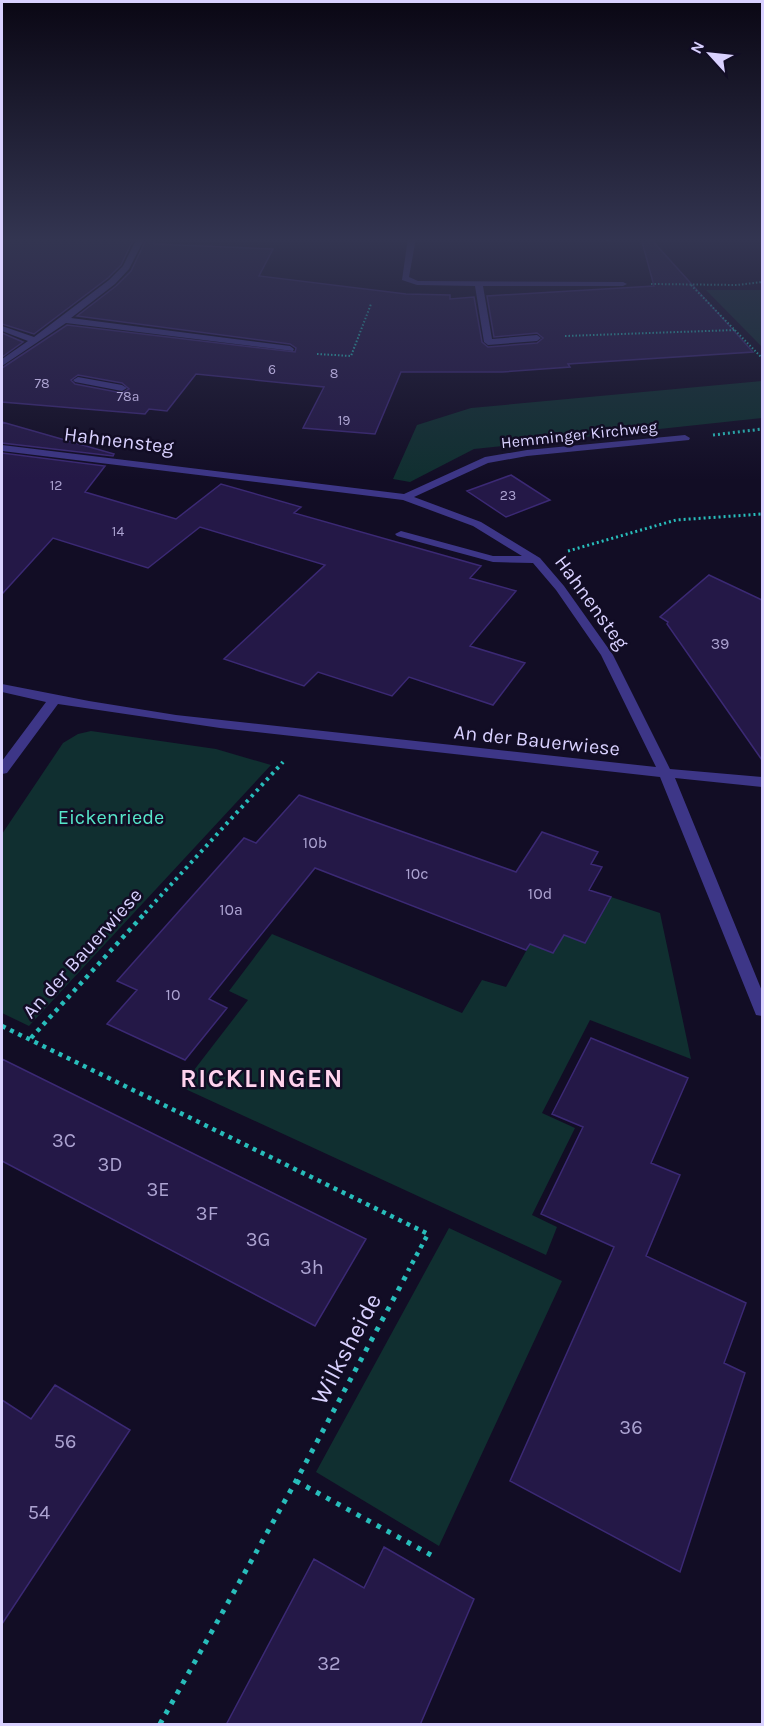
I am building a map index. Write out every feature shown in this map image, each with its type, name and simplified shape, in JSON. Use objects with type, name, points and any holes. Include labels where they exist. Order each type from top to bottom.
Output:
[{"type":"street","points":[[484,319],[488,342],[537,338]]},
{"type":"street","points":[[2,363],[64,320],[290,349]]},
{"type":"street","points":[[2,328],[34,340]]},
{"type":"street","points":[[78,380],[122,388]]},
{"type":"street","name":"Hemminger Kirchweg","points":[[405,496],[485,460],[527,453],[685,438]]},
{"type":"street","name":"Hahnensteg","points":[[2,448],[405,496],[477,524],[536,560],[560,588],[607,656],[666,774],[762,1010]]},
{"type":"street","points":[[401,534],[493,559],[536,560]]},
{"type":"street","name":"An der Bauerwiese","points":[[2,688],[53,700],[186,721],[666,774],[762,782]]},
{"type":"street","points":[[2,770],[53,700]]},
{"type":"path","points":[[290,349],[309,350],[316,354],[351,356],[365,319]]},
{"type":"path","points":[[724,319],[762,358]]},
{"type":"path","points":[[537,338],[612,333],[735,330]]},
{"type":"path","name":"Hemminger Kirchweg","points":[[685,438],[762,429]]},
{"type":"path","points":[[536,560],[676,520],[762,514]]},
{"type":"path","name":"An der Bauerwiese","points":[[31,1038],[308,734]]},
{"type":"path","points":[[2,1026],[31,1038]]},
{"type":"path","name":"Wilksheide","points":[[31,1038],[428,1234],[296,1481],[160,1725]]},
{"type":"path","points":[[296,1481],[430,1555]]},
{"type":"green space","points":[[734,319],[762,319],[762,347]]},
{"type":"green space","points":[[762,381],[762,418],[474,449],[410,482],[393,479],[417,425],[471,408]]},
{"type":"green space","name":"Eickenriede","points":[[91,731],[216,749],[271,765],[29,1026],[2,1013],[2,834],[63,743],[78,734]]},
{"type":"green space","points":[[611,897],[660,913],[691,1059],[590,1020],[542,1113],[575,1128],[532,1215],[557,1227],[546,1255],[181,1087],[248,1000],[229,991],[272,934],[462,1013],[482,980],[506,987],[530,944],[553,953],[564,935]]},
{"type":"green space","points":[[449,1228],[562,1281],[439,1546],[316,1472]]},
{"type":"building","points":[[2,319],[54,319],[34,334],[2,324]]},
{"type":"building","points":[[96,319],[478,319],[482,342],[488,347],[537,343],[543,338],[537,333],[494,337],[491,319],[723,319],[753,352],[568,364],[570,367],[502,372],[401,372],[375,434],[303,428],[324,387],[196,374],[167,411],[149,409],[145,414],[2,402],[2,368],[67,325],[295,352],[296,348],[290,344]],"holes":[[[78,375],[122,383],[129,389],[122,393],[75,384],[71,380]]]},
{"type":"building","points":[[2,333],[23,342],[2,357]]},
{"type":"building","points":[[2,422],[114,454],[113,456],[2,443]]},
{"type":"building","points":[[2,453],[105,466],[85,492],[176,519],[221,484],[301,507],[294,513],[481,566],[470,578],[516,591],[470,646],[525,663],[493,705],[409,677],[392,696],[318,672],[304,686],[224,659],[325,565],[200,527],[148,568],[53,538],[2,594]]},
{"type":"building","points":[[511,475],[550,500],[506,517],[467,491]]},
{"type":"building","points":[[709,575],[762,600],[762,760],[667,624],[668,622],[660,617]]},
{"type":"building","points":[[299,795],[516,872],[542,832],[598,852],[591,864],[602,867],[589,890],[611,897],[585,943],[564,935],[553,953],[530,944],[526,950],[315,868],[209,999],[227,1008],[185,1060],[107,1024],[137,990],[117,981],[244,838],[256,843]]},
{"type":"building","points":[[591,1038],[688,1078],[651,1163],[680,1175],[646,1256],[746,1303],[724,1363],[745,1373],[680,1572],[510,1481],[614,1247],[541,1214],[583,1127],[552,1114]]},
{"type":"building","points":[[2,1059],[366,1239],[315,1326],[2,1161]]},
{"type":"building","points":[[55,1385],[130,1430],[2,1624],[2,1400],[31,1419]]},
{"type":"building","points":[[384,1547],[474,1599],[420,1725],[226,1725],[314,1559],[364,1588]]},
{"type":"district","name":"RICKLINGEN","points":[[262,1078]]}]
